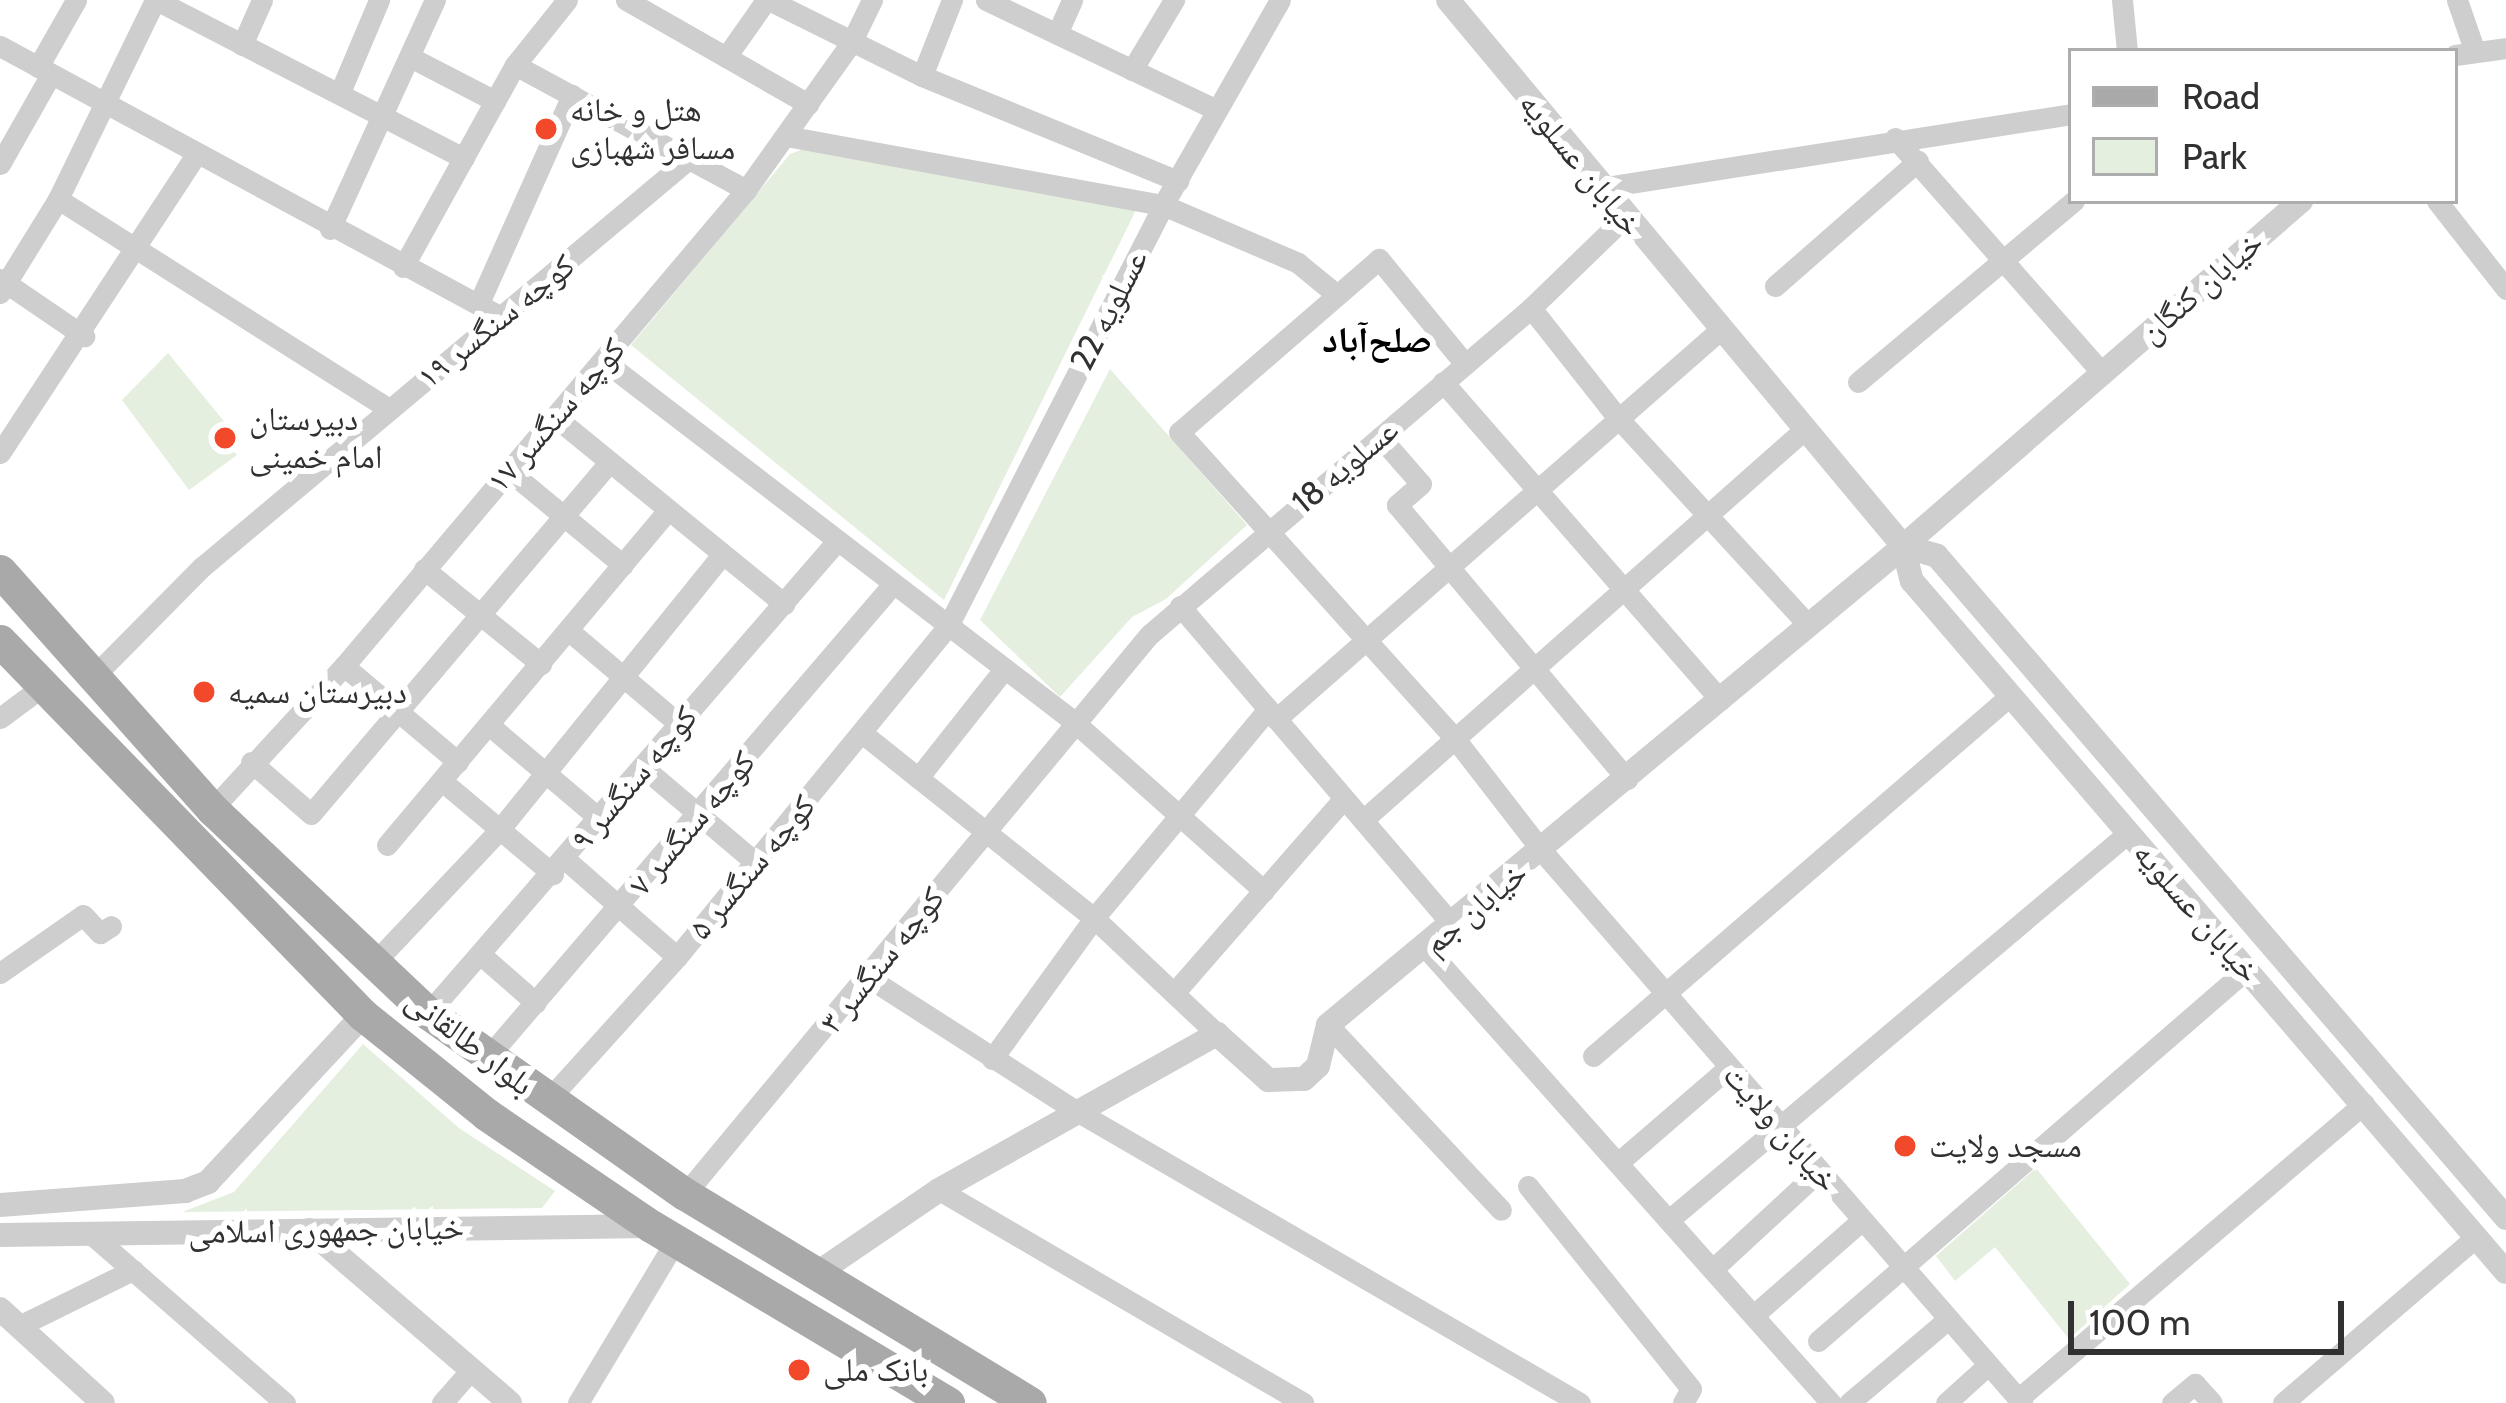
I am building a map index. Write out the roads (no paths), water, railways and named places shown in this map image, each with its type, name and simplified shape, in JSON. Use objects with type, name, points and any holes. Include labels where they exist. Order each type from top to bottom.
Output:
[{"type":"main road","name":"بلوار طالقانی","points":[[0,571],[91,679],[212,809],[428,1013],[547,1101],[686,1194],[1030,1403]]},
{"type":"main road","name":"بلوار طالقانی","points":[[0,641],[40,688],[354,1006],[487,1114],[663,1233],[948,1403]]},
{"type":"main road","points":[[354,1006],[373,964]]},
{"type":"street","points":[[0,164],[76,0]]},
{"type":"street","points":[[84,336],[2,285],[58,199],[155,0],[341,90],[380,120],[464,158]]},
{"type":"street","points":[[242,45],[262,0]]},
{"type":"street","points":[[341,90],[379,0]]},
{"type":"street","points":[[329,230],[435,0]]},
{"type":"street","points":[[403,267],[515,65],[567,0]]},
{"type":"street","points":[[626,0],[808,104]]},
{"type":"street","points":[[726,57],[767,0],[922,76],[1178,181]]},
{"type":"street","name":"کوچه سنگسر ۱۷","points":[[212,809],[344,666],[746,190],[851,44],[872,0]]},
{"type":"street","points":[[922,76],[952,0]]},
{"type":"street","points":[[986,0],[1215,109]]},
{"type":"street","points":[[1057,34],[1072,0]]},
{"type":"street","points":[[1132,70],[1174,0]]},
{"type":"street","name":"خیابان عسلویه","points":[[1448,0],[1624,218],[1904,546],[1912,581],[2506,1272]]},
{"type":"street","points":[[2122,0],[2127,48]]},
{"type":"street","points":[[2459,1],[2465,54],[2506,48]]},
{"type":"street","name":"عسلویه 22","points":[[948,626],[1162,205],[1272,2]]},
{"type":"street","points":[[0,46],[329,230],[503,318]]},
{"type":"street","points":[[410,57],[495,101]]},
{"type":"street","points":[[515,65],[746,190]]},
{"type":"street","points":[[479,303],[572,94]]},
{"type":"street","points":[[1599,188],[2068,114]]},
{"type":"street","points":[[787,136],[1162,205],[1298,263],[1337,295],[1378,259],[1465,364]]},
{"type":"street","points":[[1895,138],[2102,374]]},
{"type":"street","points":[[0,453],[84,336],[195,156]]},
{"type":"street","name":"کوچه سنگسر ۱۹","points":[[91,679],[202,567],[690,158]]},
{"type":"street","points":[[1775,286],[1918,161]]},
{"type":"street","points":[[58,199],[387,408]]},
{"type":"street","points":[[1858,382],[2070,204]]},
{"type":"street","name":"خیابان کنگان","points":[[2102,374],[2298,204]]},
{"type":"street","points":[[2440,204],[2506,289]]},
{"type":"street","name":"عسلویه 18","points":[[1072,720],[1180,606],[1531,308],[1624,218]]},
{"type":"street","name":"خیابان ولایت","points":[[1337,295],[1179,432],[1456,740],[1542,851],[2020,1401]]},
{"type":"street","points":[[1531,308],[1618,418],[1714,517],[1809,626]]},
{"type":"street","points":[[992,1059],[1094,918],[1179,815],[1272,714],[1366,641],[1538,494],[1720,329]]},
{"type":"street","points":[[604,361],[1072,720],[1264,891]]},
{"type":"street","name":"خیابان جم","points":[[1217,1034],[1268,1080],[1290,1084],[1318,1066],[1328,1025],[1453,926],[2102,374]]},
{"type":"street","points":[[1443,382],[1720,700]]},
{"type":"street","points":[[555,416],[784,604]]},
{"type":"street","points":[[1363,820],[1714,517],[1805,429]]},
{"type":"street","points":[[1380,437],[1421,484],[1397,505],[1627,778]]},
{"type":"street","points":[[251,762],[311,814],[610,462]]},
{"type":"street","points":[[508,470],[623,565]]},
{"type":"street","points":[[387,845],[668,510]]},
{"type":"street","name":"کوچه سنگسر ۹","points":[[428,1013],[837,541]]},
{"type":"street","name":"خیابان عسلویه","points":[[1904,546],[1937,556],[2506,1219]]},
{"type":"street","points":[[373,964],[500,829],[722,555]]},
{"type":"street","points":[[424,569],[541,664]]},
{"type":"street","name":"کوچه سنگسر ۷","points":[[487,1058],[620,909],[892,584]]},
{"type":"street","points":[[1180,606],[1453,926]]},
{"type":"street","name":"کوچه سنگسر ۵","points":[[547,1101],[677,957],[948,626]]},
{"type":"street","points":[[568,630],[679,724]]},
{"type":"street","points":[[344,666],[458,761]]},
{"type":"street","points":[[918,778],[1004,669]]},
{"type":"street","points":[[0,718],[40,688]]},
{"type":"street","points":[[1593,1057],[2012,695]]},
{"type":"street","name":"کوچه سنگسر ۳","points":[[686,1194],[869,978],[1072,720]]},
{"type":"street","points":[[489,725],[600,819]]},
{"type":"street","points":[[816,1274],[938,1190],[1073,1109],[1217,1034],[1094,918],[862,733]]},
{"type":"street","points":[[644,768],[757,862]]},
{"type":"street","points":[[442,781],[500,829],[620,909],[677,957]]},
{"type":"street","points":[[1174,993],[1343,799]]},
{"type":"street","points":[[1670,1219],[2128,833]]},
{"type":"street","points":[[0,974],[82,915],[100,933],[111,926]]},
{"type":"street","points":[[1426,948],[1831,1403]]},
{"type":"street","points":[[480,954],[536,1003]]},
{"type":"street","points":[[1819,1341],[2247,969]]},
{"type":"street","points":[[869,978],[1073,1109],[1580,1403]]},
{"type":"street","name":"خیابان جمهوری اسلامی","points":[[0,1205],[185,1191],[224,1171],[354,1006]]},
{"type":"street","points":[[1328,1025],[1501,1210]]},
{"type":"street","points":[[1619,1162],[1728,1068]]},
{"type":"street","points":[[2020,1401],[2364,1102]]},
{"type":"street","points":[[1714,1268],[1819,1171]]},
{"type":"street","points":[[1528,1186],[1691,1389],[1683,1403]]},
{"type":"street","points":[[938,1190],[1303,1403]]},
{"type":"street","points":[[149,1194],[149,1232]]},
{"type":"street","points":[[1754,1315],[1862,1220]]},
{"type":"street","points":[[310,1230],[510,1403]]},
{"type":"street","points":[[90,1233],[285,1403]]},
{"type":"street","points":[[587,1400],[663,1233]]},
{"type":"street","name":"خیابان جمهوری اسلامی","points":[[0,1234],[663,1233]]},
{"type":"street","points":[[2283,1403],[2476,1237]]},
{"type":"street","points":[[103,1403],[9,1317],[133,1270]]},
{"type":"street","points":[[1849,1403],[1948,1318]]},
{"type":"street","points":[[1946,1403],[1988,1365]]},
{"type":"street","points":[[442,1403],[471,1370]]},
{"type":"street","points":[[2172,1403],[2195,1384],[2212,1403]]},
{"type":"place","name":"هتل و خانه مسافر شهبازی","points":[[546,129]]},
{"type":"place","name":"دبیرستان امام خمینی","points":[[225,438]]},
{"type":"place","name":"دبیرستان سمیه","points":[[204,692]]},
{"type":"place","name":"مسجد ولایت","points":[[1905,1146]]},
{"type":"place","name":"بانک ملی","points":[[799,1370]]},
{"type":"district","name":"صلح‌آباد","points":[[1377,340]]}]
